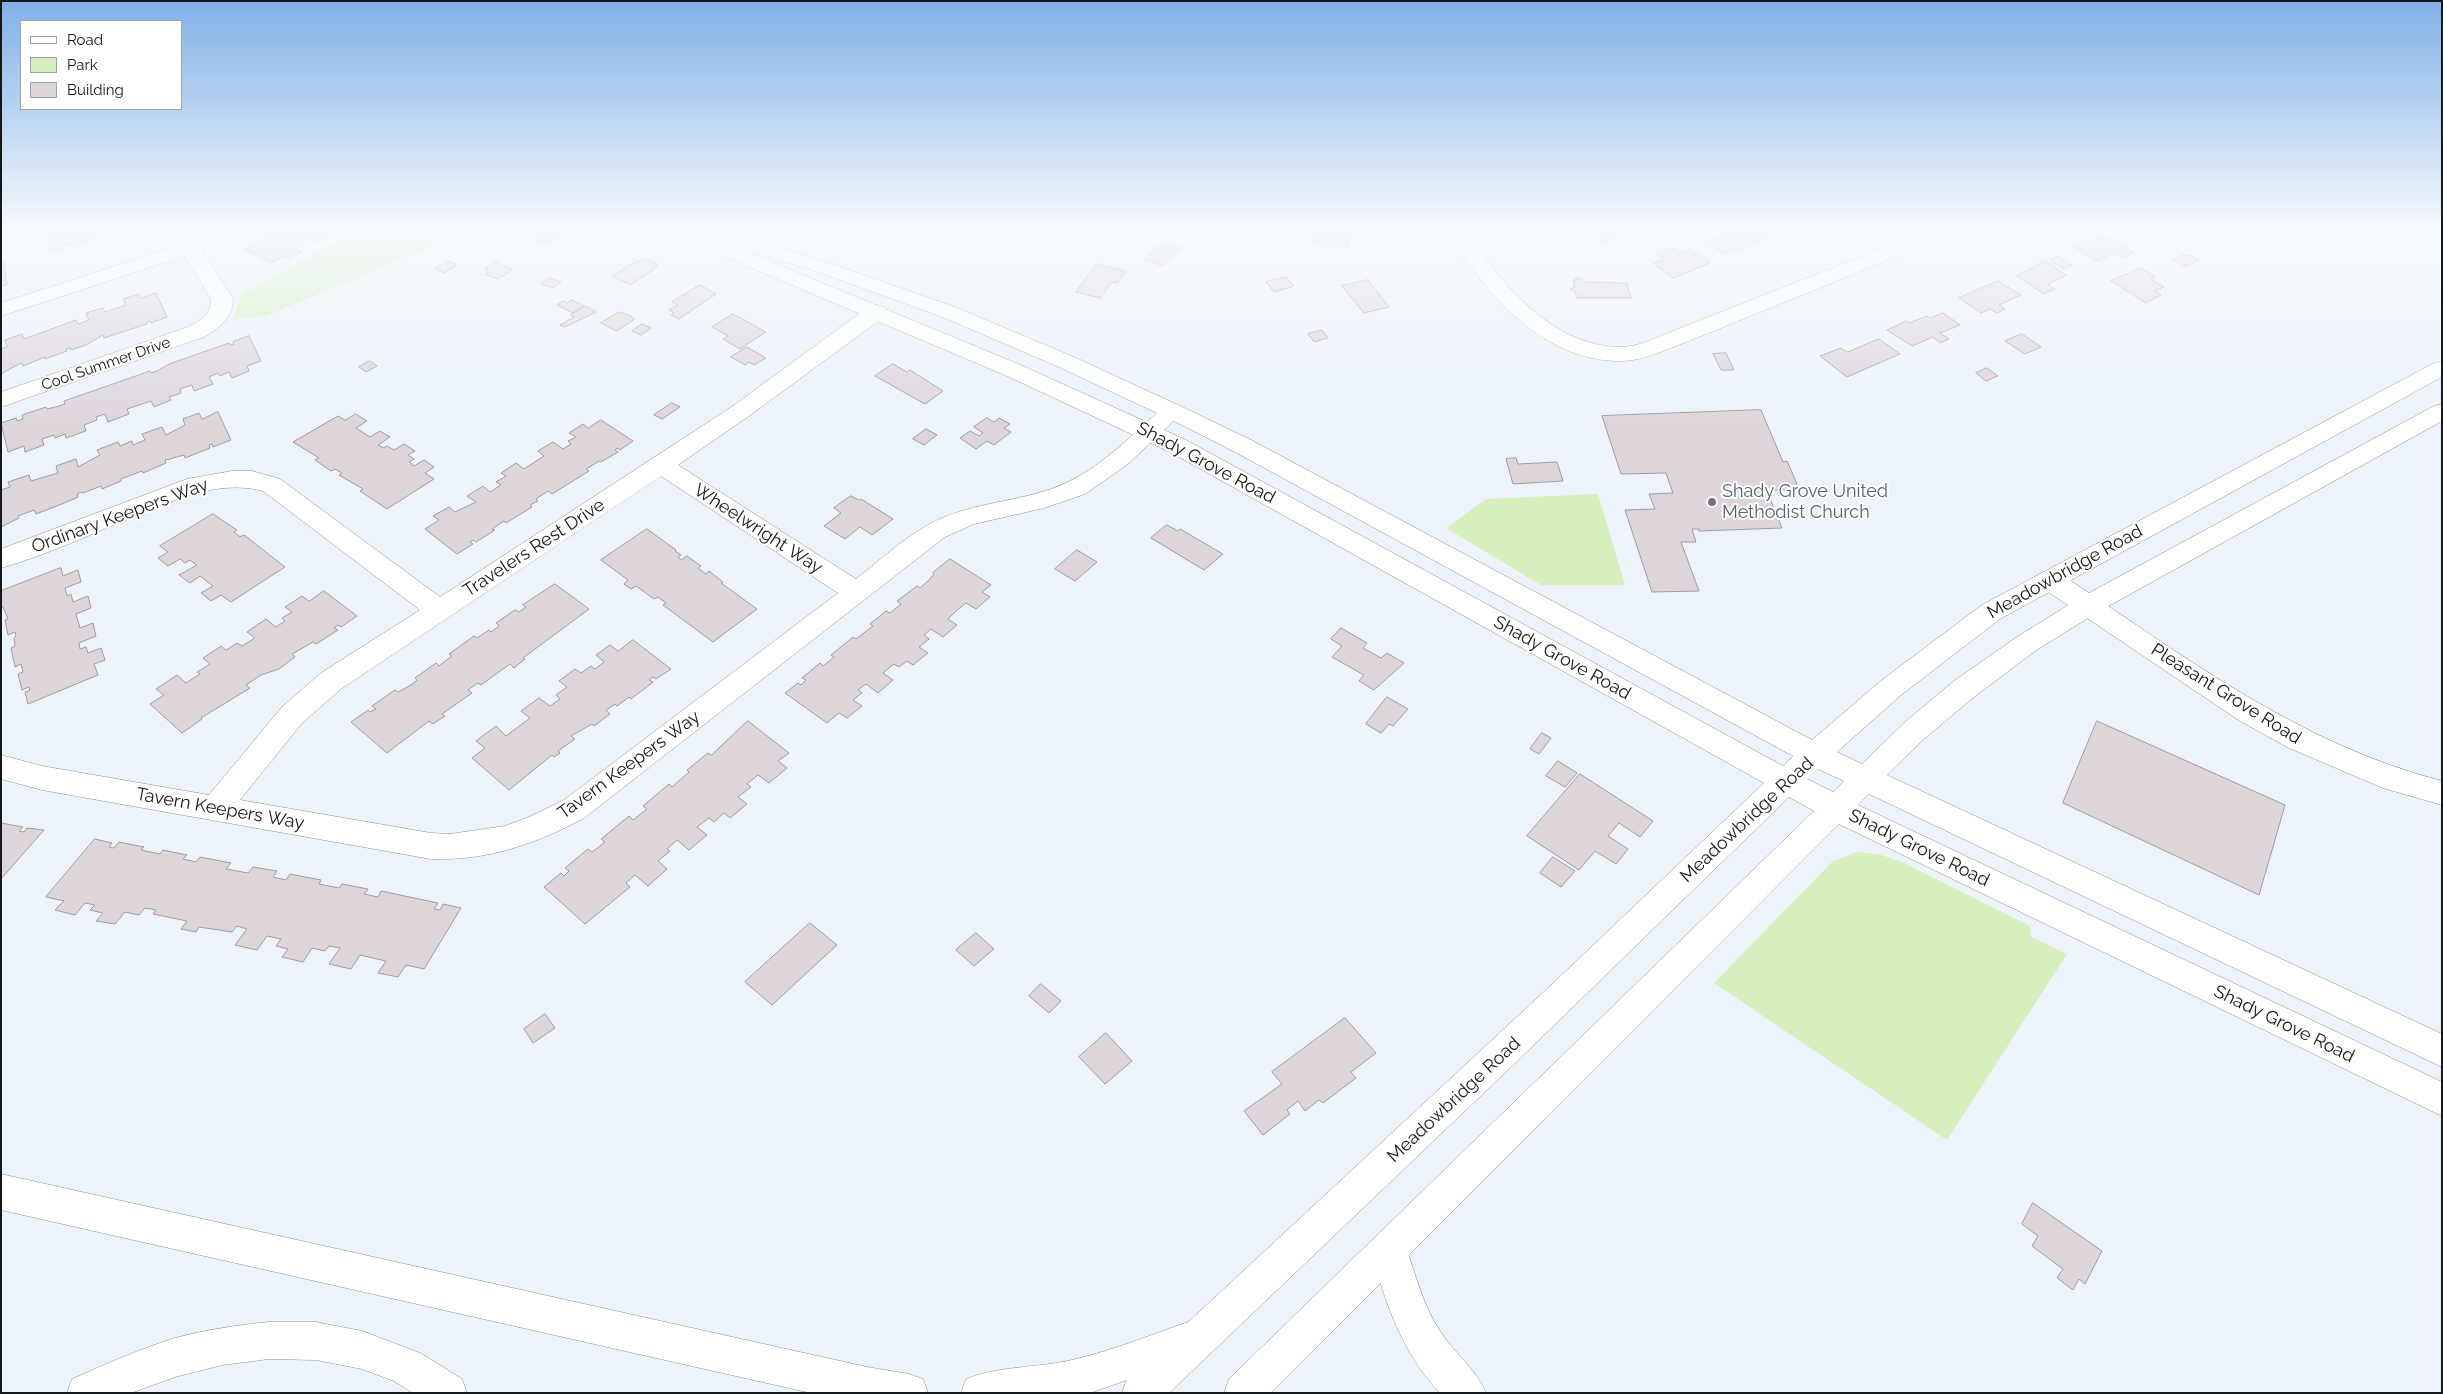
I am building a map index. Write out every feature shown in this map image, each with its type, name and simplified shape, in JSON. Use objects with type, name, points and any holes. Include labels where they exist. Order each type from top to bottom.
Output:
[{"type":"main road","points":[[1,310],[50,294]]},
{"type":"main road","name":"Cool Summer Drive","points":[[1,400],[176,340],[209,325],[222,308],[222,299],[219,294]]},
{"type":"main road","name":"Shady Grove Road","points":[[833,294],[1015,371],[1148,432],[1256,488],[1786,783],[2442,1100]]},
{"type":"main road","name":"Shady Grove Road","points":[[905,294],[994,329],[1173,411],[1243,446],[1816,754],[2442,1051]]},
{"type":"main road","points":[[1504,294],[1542,326],[1577,347],[1601,353],[1622,354],[1661,343],[1784,294]]},
{"type":"main road","name":"Travelers Rest Drive","points":[[216,808],[308,698],[741,411],[876,312]]},
{"type":"main road","name":"Meadowbridge Road","points":[[1140,1393],[1450,1104],[1816,754],[1895,684],[1991,612],[2442,368]]},
{"type":"main road","name":"Tavern Keepers Way","points":[[1,767],[42,778],[431,846],[472,847],[524,834],[574,808],[922,540],[949,524],[983,512],[1059,495],[1078,487],[1095,478],[1173,411]]},
{"type":"main road","points":[[1243,1393],[1389,1251],[1835,808],[1915,730],[1964,689],[2026,644],[2087,606],[2442,411]]},
{"type":"main road","name":"Wheelwright Way","points":[[660,465],[856,592]]},
{"type":"main road","name":"Ordinary Keepers Way","points":[[1,559],[180,491],[208,483],[246,479],[271,485],[439,610]]},
{"type":"main road","name":"Pleasant Grove Road","points":[[2050,580],[2250,713],[2299,740],[2393,780],[2442,793]]},
{"type":"main road","points":[[1,1192],[867,1386],[909,1393]]},
{"type":"main road","points":[[1389,1251],[1404,1300],[1420,1337],[1433,1357],[1467,1393]]},
{"type":"main road","points":[[980,1393],[1034,1387],[1074,1379],[1200,1338]]},
{"type":"main road","points":[[86,1393],[172,1357],[220,1346],[278,1339],[333,1342],[383,1354],[425,1374],[448,1393]]},
{"type":"green space","points":[[318,294],[266,316],[233,320],[241,295]]},
{"type":"green space","points":[[1598,494],[1625,585],[1541,585],[1446,528],[1486,499]]},
{"type":"green space","points":[[1857,852],[1878,854],[1902,862],[2030,926],[2031,937],[2067,954],[1947,1140],[1714,983],[1832,862]]},
{"type":"building","points":[[139,294],[141,298],[156,294],[167,317],[151,323],[150,321],[146,322],[147,324],[104,338],[103,335],[86,345],[71,350],[70,348],[66,349],[67,351],[23,366],[22,363],[1,374],[1,349],[7,347],[5,340],[22,334],[24,339],[76,320],[78,324],[89,320],[86,313],[103,308],[105,312],[126,305],[123,299]]},
{"type":"building","points":[[685,294],[716,294],[679,319],[671,315],[674,313],[669,310],[678,305],[672,302]]},
{"type":"building","points":[[1084,294],[1103,294],[1100,298]]},
{"type":"building","points":[[1349,294],[1379,294],[1389,307],[1364,313]]},
{"type":"building","points":[[1576,294],[1630,294],[1631,298],[1577,298]]},
{"type":"building","points":[[1968,294],[2021,295],[1999,305],[2005,309],[1997,313],[1990,309],[1981,313],[1959,298]]},
{"type":"building","points":[[2132,294],[2161,295],[2146,303]]},
{"type":"building","points":[[572,300],[584,306],[573,313],[557,305],[563,301],[567,303]]},
{"type":"building","points":[[586,306],[596,312],[565,327],[560,325],[574,317],[571,315]]},
{"type":"building","points":[[619,312],[631,316],[634,320],[616,331],[601,323]]},
{"type":"building","points":[[1943,313],[1960,325],[1940,333],[1949,339],[1940,343],[1933,337],[1912,346],[1887,330],[1906,321],[1909,323],[1927,316],[1930,318]]},
{"type":"building","points":[[733,314],[766,332],[740,349],[723,339],[728,336],[712,327]]},
{"type":"building","points":[[642,324],[651,328],[641,335],[632,331]]},
{"type":"building","points":[[1322,330],[1328,338],[1314,342],[1308,334]]},
{"type":"building","points":[[2022,334],[2041,347],[2025,354],[2005,341]]},
{"type":"building","points":[[249,336],[261,361],[247,366],[249,371],[232,378],[229,372],[220,376],[218,373],[209,377],[213,384],[194,391],[192,385],[180,389],[181,393],[169,397],[171,400],[154,407],[151,401],[127,409],[129,414],[108,422],[105,414],[96,417],[97,420],[84,425],[86,431],[66,438],[65,434],[55,438],[54,435],[42,439],[44,445],[25,452],[24,446],[8,452],[1,423],[16,418],[17,421],[23,419],[22,415],[46,407],[47,409],[65,404],[64,401],[150,371],[151,373],[157,371],[169,364],[229,343],[230,345],[234,344],[233,342]]},
{"type":"building","points":[[1879,339],[1900,354],[1847,377],[1820,356],[1841,348],[1847,352]]},
{"type":"building","points":[[747,347],[766,358],[754,365],[749,362],[745,365],[731,357]]},
{"type":"building","points":[[1726,353],[1734,370],[1721,370],[1713,354]]},
{"type":"building","points":[[370,361],[377,366],[366,372],[359,367]]},
{"type":"building","points":[[893,364],[907,372],[910,370],[943,391],[925,404],[875,376]]},
{"type":"building","points":[[1987,368],[1998,376],[1986,381],[1976,373]]},
{"type":"building","points":[[672,403],[680,407],[662,419],[654,415]]},
{"type":"building","name":"Shady Grove United Methodist Church","points":[[1761,410],[1783,462],[1787,461],[1797,484],[1797,489],[1767,491],[1782,528],[1699,531],[1699,529],[1692,529],[1696,542],[1681,542],[1699,591],[1652,592],[1625,510],[1655,509],[1649,494],[1673,493],[1666,473],[1621,474],[1602,416]]},
{"type":"building","points":[[218,412],[231,440],[213,447],[212,444],[209,445],[210,448],[185,458],[184,455],[165,460],[166,463],[143,473],[142,471],[121,479],[121,481],[102,489],[101,486],[82,492],[77,494],[78,497],[36,514],[34,510],[18,516],[19,518],[1,527],[1,490],[10,487],[8,482],[29,475],[31,481],[58,473],[56,466],[76,459],[78,467],[100,455],[97,450],[118,442],[120,446],[132,441],[133,445],[145,440],[142,434],[162,427],[166,435],[185,425],[183,419],[199,413],[202,419]]},
{"type":"building","points":[[356,414],[367,421],[356,428],[370,437],[380,431],[390,437],[378,445],[384,448],[387,446],[394,450],[404,444],[415,451],[408,455],[414,459],[409,462],[414,466],[424,460],[434,467],[425,473],[434,479],[387,509],[360,491],[363,489],[339,475],[342,473],[335,469],[331,471],[315,460],[319,458],[293,442],[338,416],[345,420]]},
{"type":"building","points":[[987,418],[994,422],[999,418],[1010,424],[1004,428],[1011,432],[994,445],[987,441],[976,449],[960,438],[970,431],[979,436],[983,433],[974,427]]},
{"type":"building","points":[[601,420],[633,441],[620,450],[617,448],[615,450],[618,452],[586,469],[589,471],[552,494],[548,491],[536,499],[538,501],[530,505],[532,507],[506,523],[504,521],[492,529],[495,530],[476,542],[473,540],[470,542],[473,544],[457,554],[425,529],[439,520],[433,516],[449,507],[455,512],[476,502],[467,496],[483,486],[490,492],[501,485],[496,482],[506,476],[501,473],[516,463],[524,469],[544,456],[538,451],[553,442],[563,449],[571,444],[568,441],[576,437],[569,433],[583,424],[588,428]]},
{"type":"building","points":[[926,429],[937,435],[924,445],[913,439]]},
{"type":"building","points":[[1516,458],[1518,464],[1557,462],[1563,481],[1513,484],[1506,459]]},
{"type":"building","points":[[851,496],[859,500],[861,499],[893,519],[872,535],[860,527],[845,539],[824,526],[841,513],[834,508]]},
{"type":"building","points":[[213,514],[237,530],[234,532],[240,537],[244,535],[285,567],[231,602],[221,595],[211,601],[201,593],[213,586],[200,576],[190,583],[179,575],[197,565],[190,560],[185,563],[180,559],[168,566],[158,558],[168,552],[160,546]]},
{"type":"building","points":[[1167,525],[1178,531],[1180,529],[1223,554],[1204,570],[1151,538]]},
{"type":"building","points":[[647,529],[676,550],[681,555],[678,557],[681,560],[687,556],[701,566],[698,568],[706,574],[709,571],[723,582],[721,583],[757,609],[713,642],[663,605],[666,603],[658,597],[654,599],[636,586],[631,589],[624,584],[628,580],[601,560]]},
{"type":"building","points":[[1077,550],[1097,562],[1075,581],[1055,569]]},
{"type":"building","points":[[950,559],[991,585],[982,592],[990,597],[976,609],[966,603],[956,611],[948,619],[957,625],[943,637],[931,629],[924,635],[929,639],[919,647],[928,653],[913,665],[907,661],[899,667],[894,664],[883,673],[893,680],[878,693],[866,684],[858,690],[862,693],[853,700],[862,706],[847,718],[839,713],[827,723],[785,693],[798,683],[801,685],[806,680],[802,678],[820,663],[823,666],[834,657],[831,655],[853,637],[856,639],[873,626],[870,624],[886,611],[890,613],[901,604],[897,601],[917,586],[920,588],[933,573]]},
{"type":"building","points":[[61,568],[63,576],[78,570],[81,582],[65,588],[67,596],[71,594],[73,602],[88,596],[91,608],[76,614],[80,628],[93,623],[96,636],[79,643],[80,649],[86,647],[88,653],[101,648],[105,660],[94,664],[98,675],[28,704],[25,692],[30,690],[29,687],[22,690],[18,674],[23,672],[21,664],[15,667],[11,648],[15,646],[14,638],[16,636],[15,632],[8,635],[5,620],[8,619],[3,607],[1,608],[1,591]]},
{"type":"building","points":[[555,584],[589,609],[523,658],[525,659],[514,668],[510,664],[481,685],[478,683],[468,690],[472,693],[442,714],[445,716],[433,724],[429,721],[387,753],[351,722],[368,710],[370,712],[376,709],[372,706],[395,690],[398,692],[411,685],[417,680],[415,678],[436,663],[439,666],[452,656],[449,654],[474,636],[477,638],[489,630],[491,632],[499,626],[496,623],[515,610],[519,612],[526,607],[523,605]]},
{"type":"building","points":[[324,591],[357,616],[341,627],[338,625],[334,628],[338,630],[316,644],[313,642],[292,654],[295,657],[279,669],[261,675],[246,685],[250,688],[201,718],[182,733],[150,704],[164,695],[156,689],[177,675],[186,683],[200,674],[197,672],[210,664],[203,658],[221,646],[226,650],[237,643],[242,646],[255,638],[247,632],[266,619],[276,627],[285,621],[282,618],[292,612],[285,607],[302,596],[309,601]]},
{"type":"building","points":[[1341,628],[1367,643],[1363,648],[1381,658],[1387,653],[1404,663],[1374,690],[1359,681],[1364,675],[1332,657],[1342,646],[1331,639]]},
{"type":"building","points":[[633,640],[671,669],[656,679],[653,677],[649,680],[653,682],[631,699],[629,697],[617,706],[615,704],[606,710],[610,714],[594,726],[592,724],[571,736],[575,739],[558,751],[560,753],[554,757],[552,755],[509,790],[472,758],[485,748],[476,741],[496,726],[506,736],[530,718],[521,711],[539,698],[550,706],[560,699],[556,695],[567,687],[559,681],[575,669],[581,673],[591,666],[595,669],[604,662],[596,655],[610,645],[618,651]]},
{"type":"building","points":[[1387,697],[1408,709],[1393,726],[1389,724],[1381,733],[1366,724]]},
{"type":"building","points":[[748,721],[789,753],[778,761],[787,768],[769,783],[758,775],[747,784],[751,787],[738,797],[747,804],[730,818],[724,813],[714,822],[709,818],[697,827],[707,835],[689,850],[677,840],[667,849],[670,851],[658,861],[667,869],[648,886],[635,875],[626,883],[630,887],[585,924],[544,887],[561,873],[564,876],[569,871],[565,868],[588,849],[592,852],[605,842],[601,839],[629,816],[633,820],[647,809],[643,806],[669,784],[672,787],[689,772],[687,770],[708,753],[711,755]]},
{"type":"building","points":[[2097,721],[2285,805],[2259,895],[2063,803]]},
{"type":"building","points":[[1542,733],[1551,738],[1539,754],[1530,749]]},
{"type":"building","points":[[1558,761],[1577,773],[1565,787],[1546,776]]},
{"type":"building","points":[[1580,774],[1653,821],[1640,837],[1619,823],[1608,836],[1628,849],[1616,864],[1595,851],[1579,870],[1527,836]]},
{"type":"building","points":[[1,823],[23,827],[19,831],[24,832],[27,828],[44,830],[1,879]]},
{"type":"building","points":[[95,839],[112,843],[109,847],[114,848],[119,842],[144,847],[141,850],[160,854],[163,850],[187,855],[183,859],[196,862],[200,857],[231,863],[226,869],[248,873],[253,867],[277,871],[273,877],[286,880],[290,874],[321,880],[319,884],[339,888],[342,884],[368,889],[364,894],[378,897],[381,891],[438,903],[434,909],[440,910],[443,904],[461,908],[424,969],[406,965],[398,977],[378,973],[386,961],[360,955],[351,969],[329,964],[340,948],[329,946],[325,951],[312,948],[303,962],[282,957],[288,949],[276,946],[281,939],[267,936],[257,950],[235,945],[247,929],[237,926],[232,932],[199,927],[196,932],[181,929],[187,921],[153,914],[156,910],[145,908],[139,915],[125,912],[115,924],[96,921],[103,913],[90,910],[95,905],[85,903],[75,915],[55,910],[64,901],[46,897]]},
{"type":"building","points":[[1553,857],[1575,871],[1561,887],[1540,873]]},
{"type":"building","points":[[810,923],[837,945],[772,1005],[745,982]]},
{"type":"building","points":[[976,933],[994,949],[974,966],[956,950]]},
{"type":"building","points":[[1041,984],[1061,1001],[1049,1013],[1029,996]]},
{"type":"building","points":[[545,1014],[555,1028],[533,1043],[524,1029]]},
{"type":"building","points":[[1345,1018],[1376,1053],[1351,1072],[1356,1078],[1323,1103],[1319,1100],[1305,1111],[1298,1101],[1287,1110],[1290,1114],[1263,1135],[1244,1111],[1282,1084],[1272,1072]]},
{"type":"building","points":[[1106,1033],[1132,1061],[1105,1084],[1079,1057]]},
{"type":"building","points":[[2033,1203],[2102,1251],[2085,1284],[2079,1279],[2073,1290],[2057,1278],[2063,1269],[2032,1246],[2038,1236],[2022,1224]]},
{"type":"place","name":"Shady Grove United Methodist Church","points":[[1712,502]]}]
